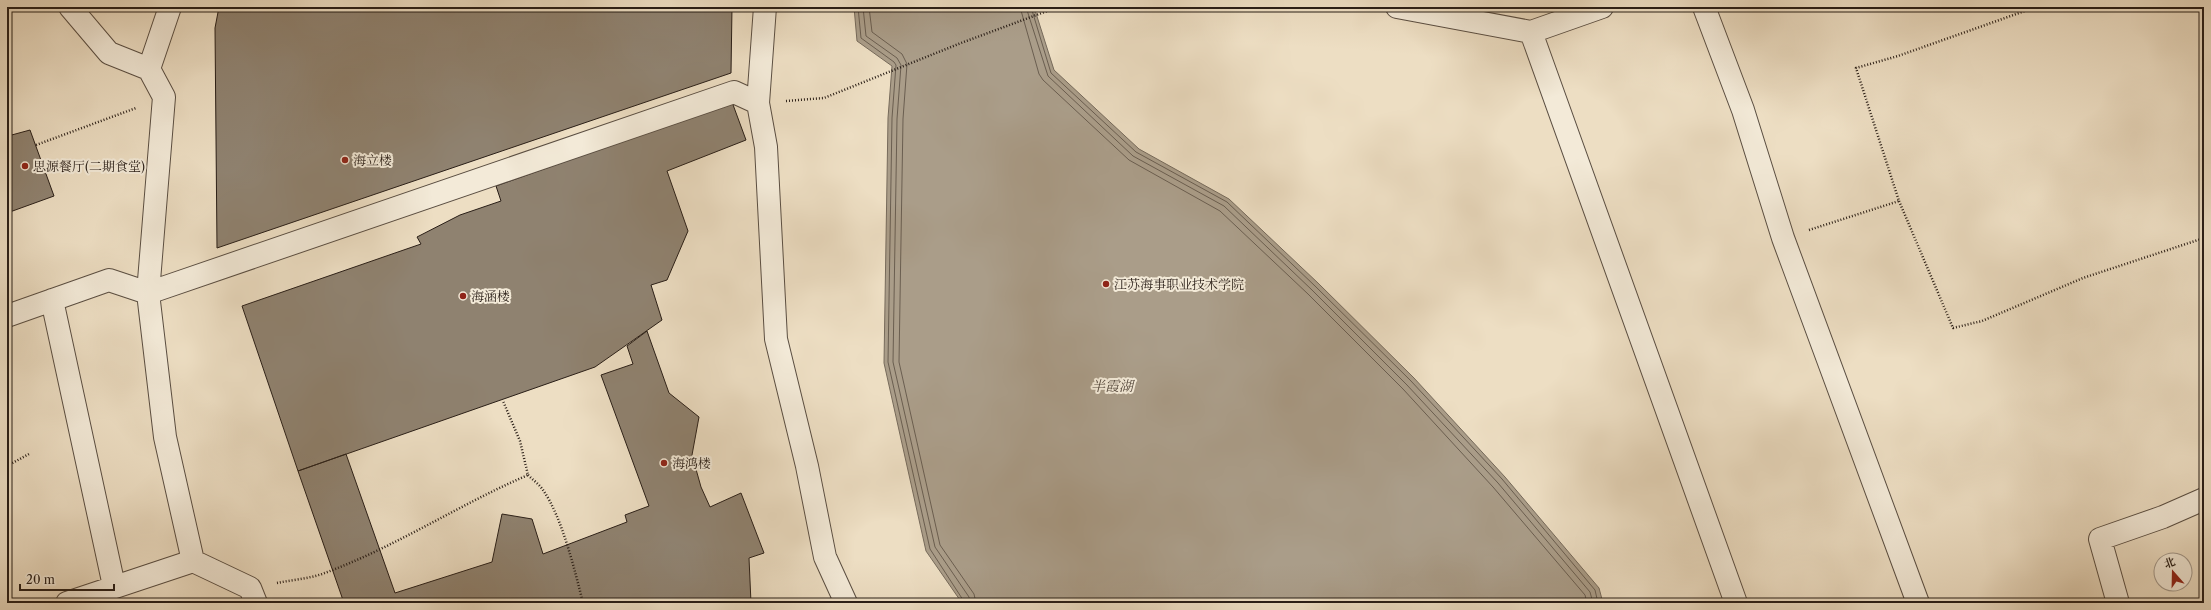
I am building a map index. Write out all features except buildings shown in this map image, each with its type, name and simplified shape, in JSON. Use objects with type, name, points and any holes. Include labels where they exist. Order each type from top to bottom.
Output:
[{"type":"street","points":[[70,7],[109,53],[149,69],[164,97],[148,293],[165,437],[193,561],[253,596]]},
{"type":"street","points":[[149,69],[170,7]]},
{"type":"street","points":[[765,7],[758,103],[766,147],[776,339],[807,466],[825,557],[846,603]]},
{"type":"street","points":[[1397,7],[1531,32],[1602,7]]},
{"type":"street","points":[[1704,7],[1743,110],[1783,238],[1918,603]]},
{"type":"street","points":[[1531,32],[1736,603]]},
{"type":"street","points":[[7,316],[109,280],[148,293],[734,92],[758,103]]},
{"type":"street","points":[[52,300],[114,586]]},
{"type":"street","points":[[2118,603],[2100,539],[2163,517],[2204,499]]},
{"type":"street","points":[[67,603],[114,586],[193,561]]},
{"type":"path","points":[[758,103],[824,98],[961,43],[1058,7]]},
{"type":"path","points":[[2036,7],[1898,56],[1856,68],[1899,201],[1953,328],[1982,321],[2083,278],[2204,238]]},
{"type":"path","points":[[36,145],[164,97]]},
{"type":"path","points":[[1783,238],[1899,201]]},
{"type":"path","points":[[503,401],[520,441],[528,475],[543,490],[553,510],[567,547],[583,603]]},
{"type":"path","points":[[7,466],[29,454]]},
{"type":"path","points":[[253,596],[320,574],[382,550],[489,492],[528,475]]},
{"type":"water","name":"半霞湖","points":[[854,7],[1034,7],[1054,70],[1139,149],[1229,199],[1318,283],[1414,378],[1505,477],[1599,588],[1603,603],[962,603],[926,551],[884,363],[888,118],[892,66],[857,41]]},
{"type":"place","name":"海立楼","points":[[345,160]]},
{"type":"place","name":"思源餐厅(二期食堂)","points":[[25,166]]},
{"type":"place","name":"江苏海事职业技术学院","points":[[1106,284]]},
{"type":"place","name":"海涵楼","points":[[463,296]]},
{"type":"place","name":"海鸿楼","points":[[664,463]]}]
